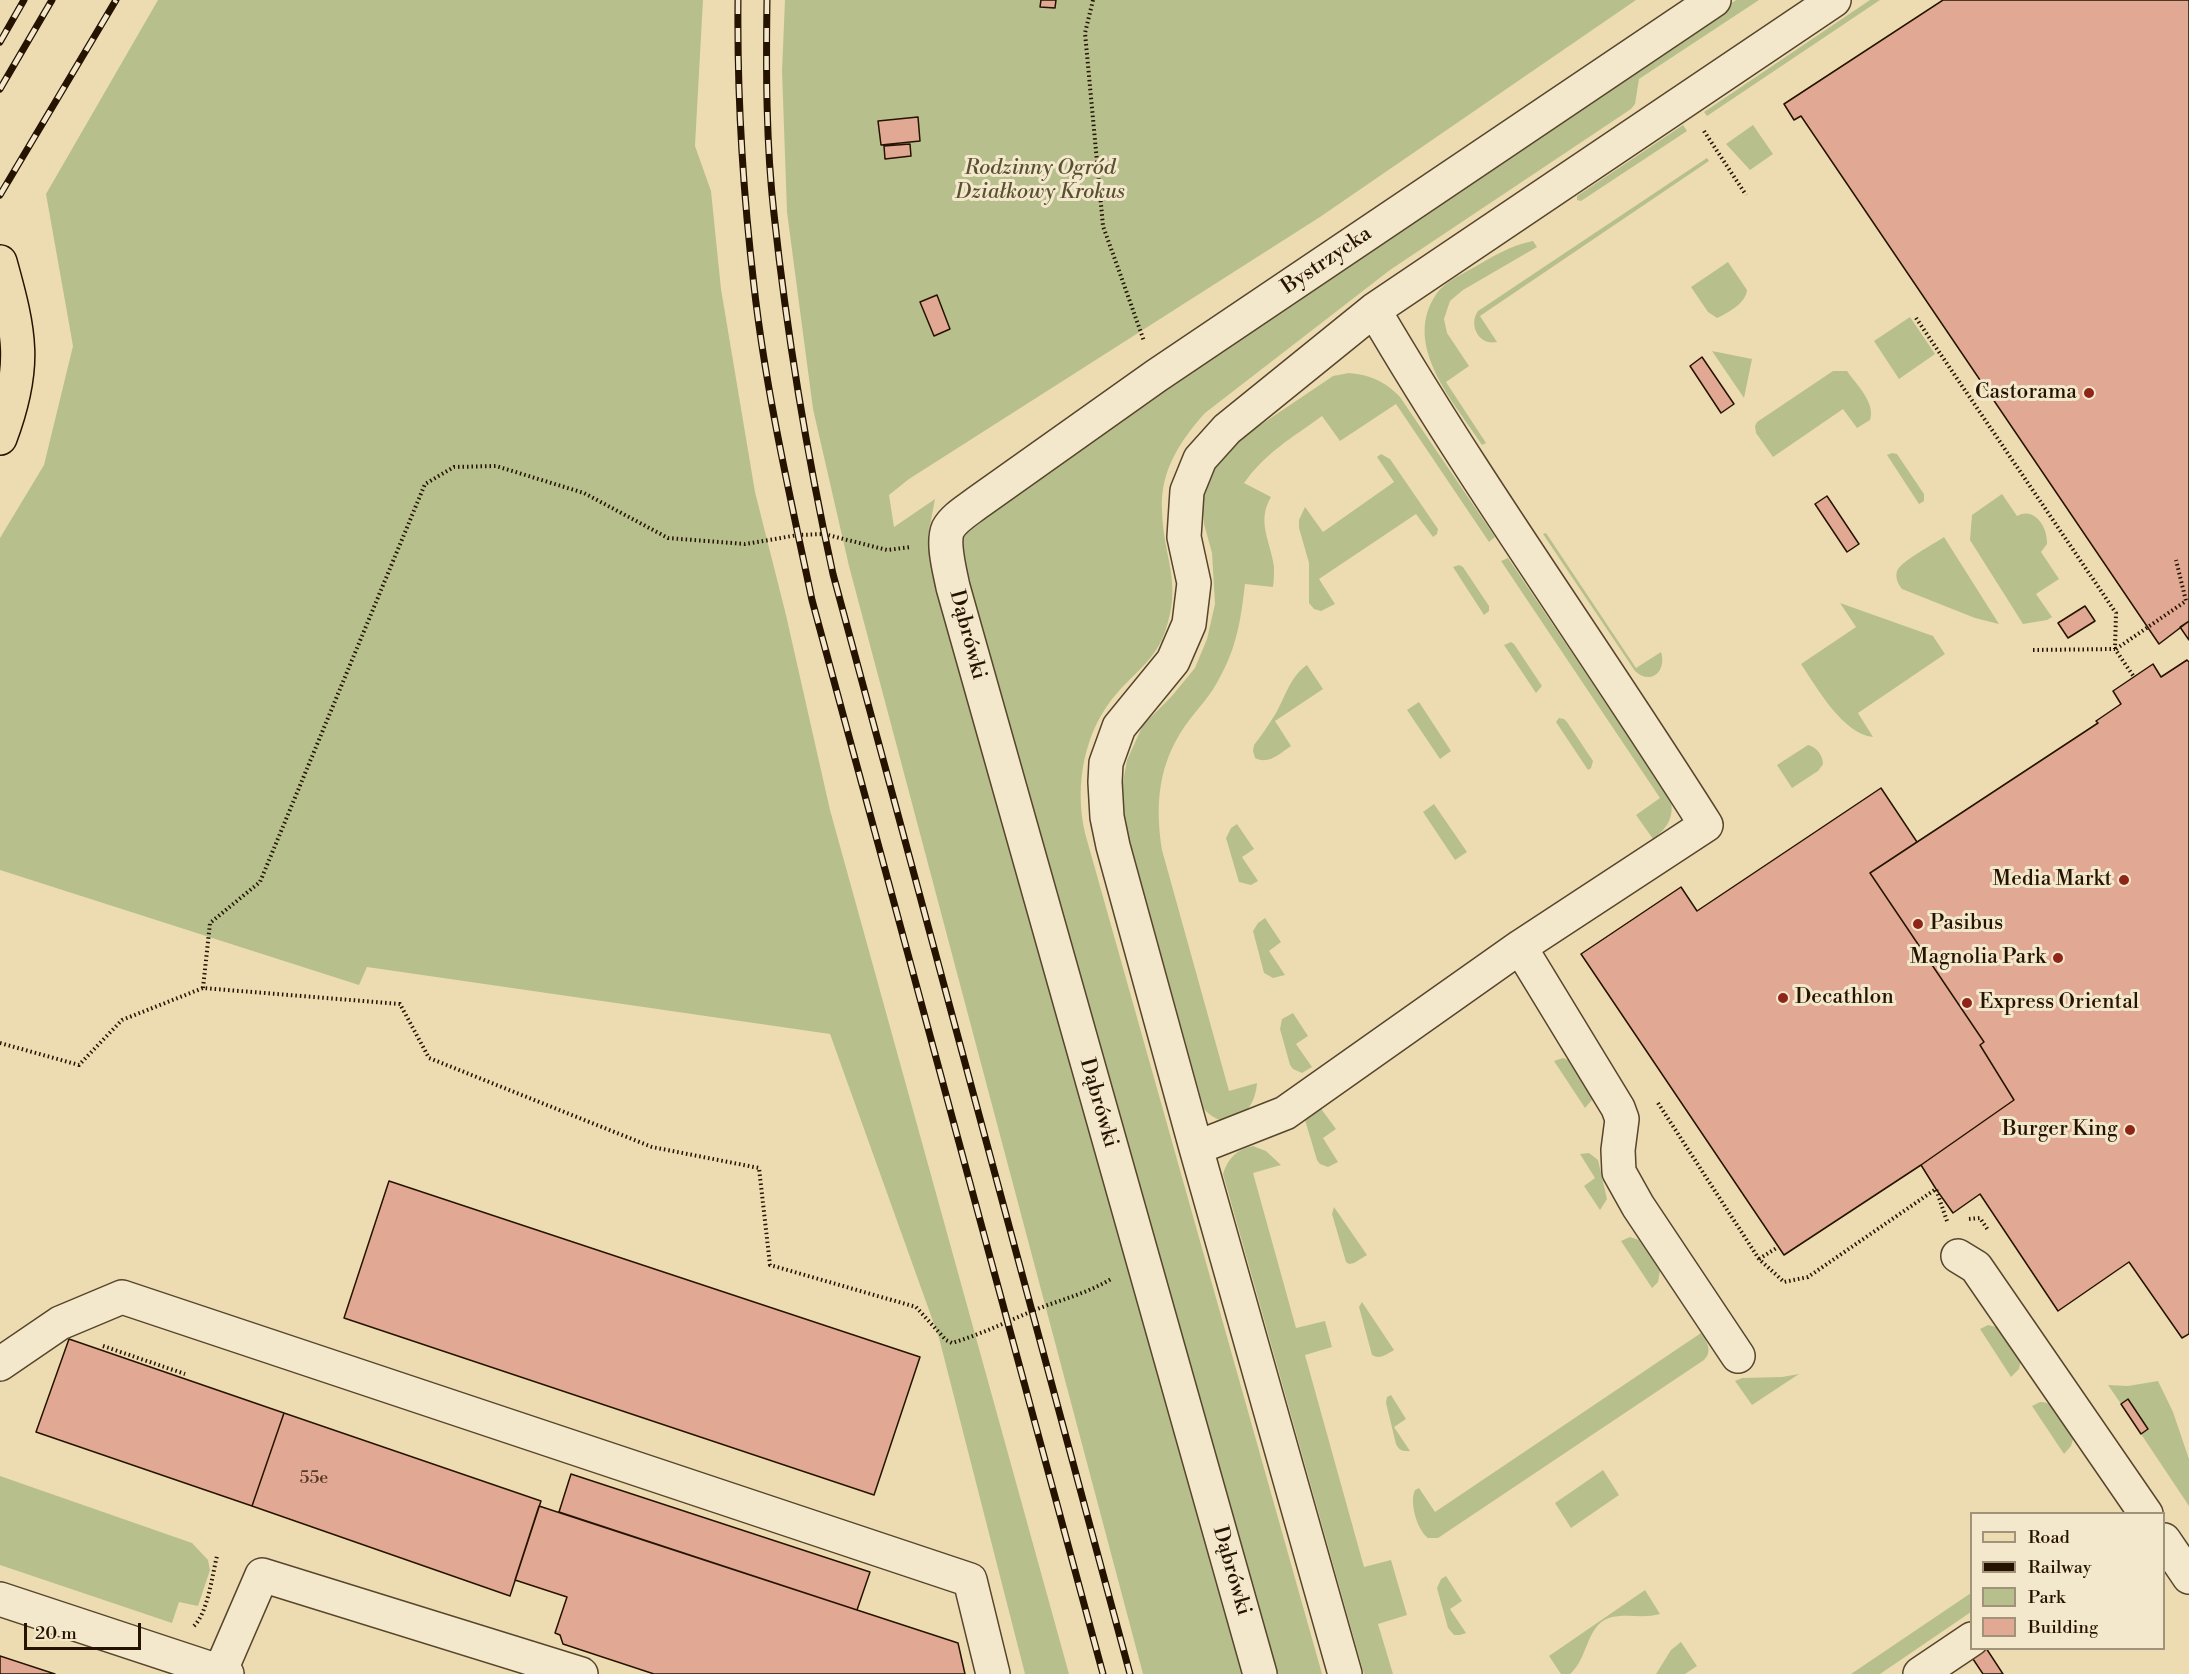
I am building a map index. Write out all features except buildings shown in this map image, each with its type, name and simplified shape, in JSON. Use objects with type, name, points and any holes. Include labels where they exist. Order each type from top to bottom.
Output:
[{"type":"main road","points":[[0,262],[15,315],[19,361],[12,403],[0,438]]},
{"type":"street","name":"Bystrzycka","points":[[948,530],[957,518],[977,503],[1156,376],[1714,0]]},
{"type":"street","points":[[1345,1674],[1113,846],[1107,817],[1106,763],[1119,727],[1173,661],[1189,624],[1194,583],[1184,537],[1187,491],[1200,459],[1227,429],[1374,310],[1834,0]]},
{"type":"street","points":[[1196,1148],[1285,1113],[1520,947],[1706,825],[1638,717],[1413,377],[1374,310]]},
{"type":"street","name":"Dąbrówki","points":[[948,530],[946,552],[952,587],[1260,1674]]},
{"type":"street","points":[[1520,947],[1618,1108],[1622,1119],[1619,1172],[1638,1206],[1738,1356]]},
{"type":"street","points":[[1958,1256],[1976,1267],[2144,1512]]},
{"type":"street","points":[[0,1364],[60,1323],[122,1297],[970,1580],[993,1674]]},
{"type":"street","points":[[2165,1543],[2189,1577]]},
{"type":"street","points":[[0,1599],[163,1663],[223,1673],[262,1575],[581,1674]]},
{"type":"street","points":[[1920,1674],[1970,1641]]},
{"type":"path","points":[[1093,0],[1085,33],[1103,226],[1156,376]]},
{"type":"path","points":[[1717,150],[1746,195]]},
{"type":"path","points":[[1916,318],[2116,613],[2115,649],[2134,677]]},
{"type":"path","points":[[202,988],[210,922],[260,882],[425,484],[454,467],[496,466],[584,493],[668,538],[745,544],[798,535],[824,534],[887,550]]},
{"type":"path","points":[[2033,650],[2115,649],[2186,601],[2176,560]]},
{"type":"path","points":[[0,1043],[79,1065],[122,1020],[202,988],[400,1004],[429,1058],[652,1147],[759,1168],[770,1265],[916,1307],[946,1340],[952,1343],[981,1334],[1032,1311],[1092,1291],[1143,1261]]},
{"type":"path","points":[[1655,1100],[1759,1259],[1784,1282],[1808,1277],[1936,1189]]},
{"type":"path","points":[[1759,1259],[1778,1247]]},
{"type":"path","points":[[100,1345],[185,1374]]},
{"type":"green space","points":[[158,0],[703,0],[695,146],[711,191],[721,289],[755,492],[786,615],[830,810],[1069,1674],[1025,1674],[939,1338],[830,1034],[367,967],[359,985],[0,870],[0,538],[44,465],[73,346],[46,194]]},
{"type":"green space","name":"Rodzinny Ogród Działkowy Krokus","points":[[785,0],[1636,0],[1320,217],[909,479],[889,495],[894,527],[935,499],[928,536],[939,593],[1243,1674],[1143,1674],[849,566],[813,409],[787,212],[782,71]]},
{"type":"green space","points":[[1736,0],[1759,0],[1639,79],[1635,104],[1631,109],[1390,270],[1205,413],[1187,434],[1173,457],[1164,482],[1163,527],[1172,584],[1170,614],[1165,632],[1151,657],[1106,707],[1097,723],[1085,759],[1081,796],[1085,833],[1322,1674],[1273,1674],[957,546],[964,523]]},
{"type":"green space","points":[[1870,0],[1880,0],[1707,116],[1704,112]]},
{"type":"green space","points":[[1683,125],[1687,131],[1581,201],[1577,200],[1577,196]]},
{"type":"green space","points":[[1753,125],[1773,154],[1750,170],[1726,144]]},
{"type":"green space","points":[[1707,158],[1709,161],[1480,316],[1497,342],[1480,338],[1474,322],[1478,311]]},
{"type":"green space","points":[[1533,241],[1537,247],[1463,290],[1450,301],[1444,319],[1447,333],[1469,366],[1446,382],[1486,443],[1482,445],[1446,392],[1436,373],[1428,353],[1425,333],[1427,313],[1437,293],[1448,283],[1501,252]]},
{"type":"green space","points":[[1728,262],[1747,290],[1740,303],[1717,318],[1708,312],[1691,287]]},
{"type":"green space","points":[[1910,317],[1935,354],[1899,379],[1874,341]]},
{"type":"green space","points":[[1712,351],[1752,359],[1744,398]]},
{"type":"green space","points":[[1833,371],[1847,371],[1860,388],[1868,400],[1870,420],[1857,428],[1843,409],[1773,457],[1756,433],[1757,422]]},
{"type":"green space","points":[[1349,373],[1377,380],[1400,397],[1495,537],[1489,542],[1396,404],[1340,441],[1322,416],[1270,454],[1244,483],[1271,497],[1265,515],[1265,524],[1274,567],[1273,587],[1245,584],[1240,620],[1231,655],[1212,690],[1176,741],[1164,771],[1159,801],[1162,850],[1229,1091],[1257,1083],[1255,1094],[1246,1112],[1231,1121],[1223,1121],[1213,1117],[1204,1109],[1120,799],[1127,760],[1143,725],[1171,697],[1195,668],[1207,639],[1215,604],[1212,553],[1204,524],[1202,499],[1210,476],[1220,460],[1235,444],[1256,428],[1333,376]]},
{"type":"green space","points":[[1381,454],[1390,459],[1438,529],[1437,534],[1433,537],[1416,514],[1319,579],[1335,604],[1321,611],[1314,609],[1309,603],[1309,563],[1299,528],[1299,520],[1305,507],[1323,532],[1394,482],[1377,457]]},
{"type":"green space","points":[[1897,454],[1924,494],[1924,501],[1919,504],[1887,455]]},
{"type":"green space","points":[[2002,494],[2017,516],[2029,514],[2035,516],[2043,525],[2047,544],[2041,552],[2059,579],[2036,594],[2052,617],[2047,620],[2023,624],[1970,540],[1972,515]]},
{"type":"green space","points":[[1546,533],[1636,668],[1661,652],[1662,665],[1656,674],[1647,677],[1635,671],[1543,534]]},
{"type":"green space","points":[[1944,537],[1999,624],[1975,618],[1902,589],[1899,585],[1896,576],[1900,567]]},
{"type":"green space","points":[[1508,558],[1671,800],[1670,818],[1662,831],[1653,839],[1636,815],[1660,798],[1501,561]]},
{"type":"green space","points":[[1459,565],[1463,567],[1489,606],[1489,611],[1484,615],[1453,567]]},
{"type":"green space","points":[[1840,603],[1933,636],[1945,654],[1858,713],[1873,737],[1851,728],[1841,719],[1801,664],[1856,627]]},
{"type":"green space","points":[[1511,642],[1542,686],[1536,693],[1504,645]]},
{"type":"green space","points":[[1307,665],[1323,689],[1275,721],[1291,746],[1269,759],[1255,758],[1254,745],[1276,713],[1292,681]]},
{"type":"green space","points":[[1419,702],[1451,751],[1440,759],[1407,710]]},
{"type":"green space","points":[[1559,718],[1567,722],[1593,761],[1588,770],[1556,722]]},
{"type":"green space","points":[[1808,745],[1819,752],[1823,764],[1818,771],[1792,788],[1777,765]]},
{"type":"green space","points":[[1434,804],[1467,852],[1455,860],[1423,812]]},
{"type":"green space","points":[[1237,824],[1254,849],[1242,857],[1258,881],[1251,885],[1239,882],[1226,838],[1231,828]]},
{"type":"green space","points":[[1265,918],[1281,942],[1269,951],[1285,975],[1273,978],[1264,973],[1253,931]]},
{"type":"green space","points":[[1293,1013],[1308,1036],[1296,1044],[1312,1067],[1302,1073],[1290,1065],[1280,1029],[1282,1019]]},
{"type":"green space","points":[[1563,1058],[1571,1061],[1592,1095],[1592,1100],[1585,1108],[1554,1061]]},
{"type":"green space","points":[[1319,1106],[1336,1129],[1323,1138],[1338,1162],[1328,1167],[1317,1160],[1305,1120]]},
{"type":"green space","points":[[1253,1146],[1266,1151],[1281,1165],[1253,1173],[1296,1328],[1325,1321],[1332,1347],[1305,1355],[1364,1567],[1391,1560],[1407,1615],[1378,1624],[1393,1674],[1364,1674],[1223,1174],[1234,1155],[1242,1149]]},
{"type":"green space","points":[[1589,1153],[1598,1160],[1607,1199],[1600,1210],[1584,1186],[1595,1178],[1580,1154]]},
{"type":"green space","points":[[1334,1207],[1367,1255],[1354,1263],[1346,1262],[1332,1214]]},
{"type":"green space","points":[[1630,1237],[1639,1240],[1660,1271],[1658,1282],[1652,1288],[1621,1241]]},
{"type":"green space","points":[[1362,1302],[1394,1350],[1383,1356],[1372,1355],[1359,1307]]},
{"type":"green space","points":[[1988,1325],[2000,1328],[2021,1360],[2019,1369],[2011,1377],[1980,1329]]},
{"type":"green space","points":[[1701,1333],[1709,1350],[1704,1360],[1438,1538],[1428,1538],[1420,1529],[1413,1501],[1415,1490],[1419,1488],[1435,1512]]},
{"type":"green space","points":[[1799,1374],[1752,1405],[1735,1381],[1742,1378],[1782,1377]]},
{"type":"green space","points":[[2158,1381],[2173,1412],[2189,1459],[2189,1506],[2141,1434],[2148,1428],[2128,1400],[2121,1404],[2108,1385],[2128,1386]]},
{"type":"green space","points":[[1391,1395],[1406,1419],[1394,1427],[1410,1451],[1398,1448],[1396,1444],[1386,1403],[1387,1397]]},
{"type":"green space","points":[[2040,1402],[2051,1405],[2055,1409],[2074,1436],[2071,1446],[2064,1454],[2032,1406]]},
{"type":"green space","points":[[1603,1470],[1619,1495],[1571,1528],[1555,1503]]},
{"type":"green space","points":[[0,1476],[192,1543],[208,1560],[210,1570],[198,1606],[179,1602],[172,1623],[0,1565]]},
{"type":"green space","points":[[1446,1576],[1462,1601],[1450,1609],[1466,1633],[1460,1635],[1454,1635],[1448,1628],[1437,1588],[1441,1579]]},
{"type":"green space","points":[[1645,1590],[1660,1614],[1622,1616],[1601,1622],[1591,1635],[1576,1668],[1570,1674],[1561,1674],[1549,1656]]},
{"type":"green space","points":[[1970,1594],[1970,1613],[1880,1674],[1851,1674]]},
{"type":"green space","points":[[1681,1642],[1697,1666],[1685,1674],[1656,1674],[1671,1650]]},
{"type":"railway","points":[[0,42],[24,0]]},
{"type":"railway","points":[[0,89],[52,0]]},
{"type":"railway","points":[[0,195],[116,0]]},
{"type":"railway","points":[[738,0],[742,143],[754,286],[772,405],[812,600],[1103,1674]]},
{"type":"railway","points":[[767,0],[768,134],[779,259],[799,395],[833,574],[1130,1674]]},
{"type":"place","name":"Castorama","points":[[2089,393]]},
{"type":"place","name":"Media Markt","points":[[2124,880]]},
{"type":"place","name":"Pasibus","points":[[1918,924]]},
{"type":"place","name":"Magnolia Park","points":[[2058,958]]},
{"type":"place","name":"Decathlon","points":[[1783,998]]},
{"type":"place","name":"Express Oriental","points":[[1967,1003]]},
{"type":"place","name":"Burger King","points":[[2130,1130]]}]
